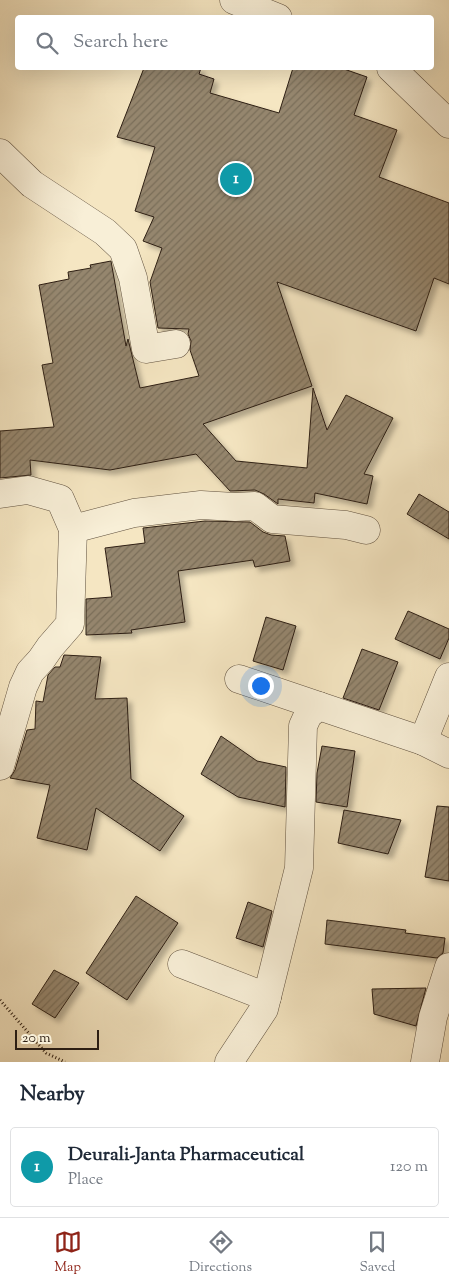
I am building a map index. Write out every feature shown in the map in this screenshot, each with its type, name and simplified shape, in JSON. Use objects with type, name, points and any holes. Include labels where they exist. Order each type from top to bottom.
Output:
[{"type":"street","points":[[234,0],[271,15]]},
{"type":"street","points":[[393,70],[449,124]]},
{"type":"street","points":[[0,153],[32,184],[105,232],[123,249],[133,278],[146,349],[176,344]]},
{"type":"street","points":[[0,494],[28,490],[60,499],[73,529],[70,624],[50,647],[42,660],[30,672],[23,687],[0,766]]},
{"type":"street","points":[[73,529],[134,513],[201,504],[236,507],[255,506],[272,518],[346,525],[366,530]]},
{"type":"street","points":[[423,741],[449,677]]},
{"type":"street","points":[[239,679],[423,741],[449,754]]},
{"type":"street","points":[[229,1062],[264,1009],[299,868],[303,726],[308,715],[319,706]]},
{"type":"street","points":[[182,964],[267,997]]},
{"type":"street","points":[[425,1062],[433,1017],[449,967]]},
{"type":"path","points":[[0,1000],[46,1053],[65,1062]]},
{"type":"building","points":[[143,70],[200,70],[199,74],[214,79],[210,93],[279,113],[292,70],[347,70],[367,77],[354,115],[397,130],[379,177],[449,203],[449,284],[434,278],[416,331],[277,282],[312,386],[203,424],[236,461],[307,468],[313,388],[327,430],[346,395],[393,418],[364,474],[373,476],[367,504],[315,493],[314,503],[278,499],[278,504],[255,490],[230,491],[196,454],[110,470],[30,460],[31,475],[0,478],[0,431],[54,427],[42,365],[53,363],[39,285],[69,279],[68,272],[91,268],[90,265],[111,261],[126,346],[128,339],[140,388],[199,376],[190,350],[189,329],[158,328],[150,282],[162,248],[143,241],[154,217],[135,211],[155,147],[117,137]]},
{"type":"building","points":[[419,494],[449,512],[449,539],[407,514]]},
{"type":"building","points":[[205,521],[250,522],[263,532],[271,535],[285,536],[290,561],[255,567],[253,560],[178,571],[185,622],[131,630],[132,633],[86,635],[86,599],[112,597],[105,548],[145,543],[143,528]]},
{"type":"building","points":[[408,611],[449,629],[449,638],[440,659],[395,639]]},
{"type":"building","points":[[266,617],[296,626],[283,670],[253,661]]},
{"type":"building","points":[[362,649],[398,662],[379,710],[343,698]]},
{"type":"building","points":[[64,655],[101,657],[95,699],[127,698],[131,779],[184,816],[160,851],[96,808],[87,850],[37,838],[50,785],[10,778],[15,770],[27,730],[35,729],[36,701],[43,702],[48,675],[55,667],[60,667]]},
{"type":"building","points":[[221,736],[257,761],[286,767],[285,807],[238,797],[201,774]]},
{"type":"building","points":[[322,746],[355,751],[347,807],[316,802],[317,773]]},
{"type":"building","points":[[437,806],[449,807],[449,881],[425,877]]},
{"type":"building","points":[[344,810],[401,820],[388,854],[338,843]]},
{"type":"building","points":[[136,896],[178,923],[127,1000],[86,973]]},
{"type":"building","points":[[248,902],[272,911],[263,947],[236,938]]},
{"type":"building","points":[[327,920],[406,930],[405,933],[445,938],[443,953],[437,958],[325,944]]},
{"type":"building","points":[[54,970],[79,983],[55,1018],[32,1004]]},
{"type":"building","points":[[426,988],[416,1026],[374,1014],[372,989]]},
{"type":"place","name":"Deurali-Janta Pharmaceutical","points":[[236,179]]}]
